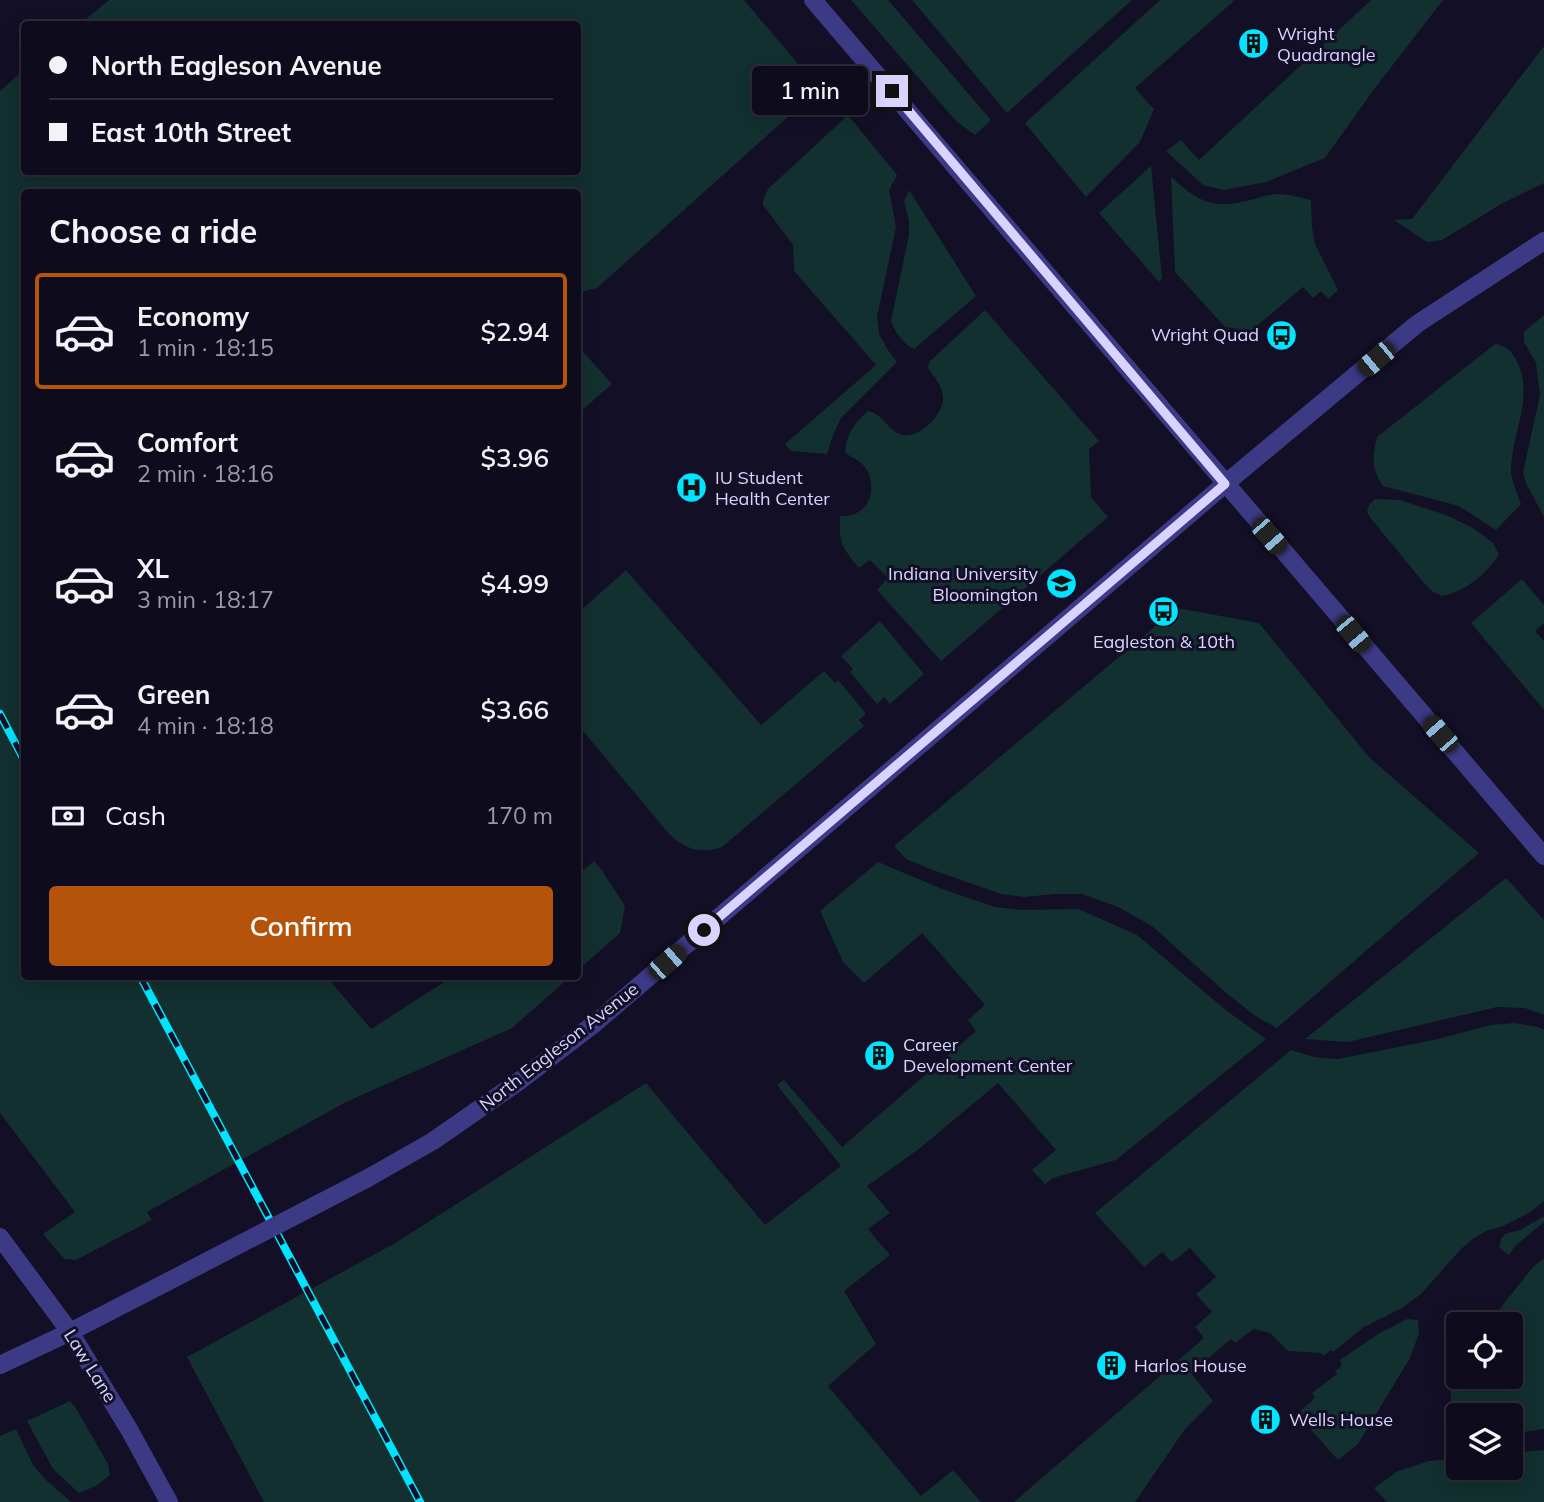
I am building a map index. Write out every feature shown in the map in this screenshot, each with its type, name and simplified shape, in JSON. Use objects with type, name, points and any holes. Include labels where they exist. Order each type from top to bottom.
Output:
[{"type":"street","points":[[813,0],[1544,856]]},
{"type":"street","name":"North Eagleson Avenue","points":[[0,1365],[70,1332],[368,1178],[433,1141],[518,1082],[594,1024],[1225,484],[1417,324],[1544,241]]},
{"type":"street","name":"Law Lane","points":[[0,1237],[70,1332],[169,1502]]},
{"type":"green space","points":[[109,0],[744,0],[819,89],[597,288],[581,292],[581,189],[21,189],[21,980],[330,980],[371,1029],[447,980],[567,980],[512,1028],[346,1102],[147,1212],[152,1220],[76,1260],[64,1259],[43,1234],[75,1212],[0,1113],[0,91],[21,73],[21,175],[581,175],[581,21],[84,21]]},
{"type":"green space","points":[[851,0],[888,0],[991,120],[975,135],[956,121]]},
{"type":"green space","points":[[912,0],[1132,0],[1007,113]]},
{"type":"green space","points":[[1160,0],[1235,0],[1135,88],[1154,109],[1140,142],[1086,197],[1025,123]]},
{"type":"green space","points":[[1371,0],[1443,0],[1325,158],[1266,182],[1224,190],[1203,185],[1166,151],[1181,140],[1199,160]]},
{"type":"green space","points":[[1544,46],[1544,183],[1503,203],[1442,240],[1427,242],[1394,220],[1412,219]]},
{"type":"green space","points":[[848,115],[897,175],[889,190],[896,227],[877,317],[879,334],[897,362],[841,418],[827,454],[791,451],[785,444],[876,365],[794,271],[793,245],[763,205],[763,201],[768,189]]},
{"type":"green space","points":[[1151,166],[1162,278],[1159,282],[1099,213]]},
{"type":"green space","points":[[1171,177],[1196,197],[1213,203],[1233,203],[1279,194],[1311,200],[1315,244],[1338,290],[1328,299],[1321,291],[1313,298],[1303,287],[1251,331],[1225,327],[1175,272]]},
{"type":"green space","points":[[909,190],[976,296],[914,349],[900,337],[891,321],[909,235],[904,201]]},
{"type":"green space","points":[[985,310],[1099,441],[1089,449],[1091,497],[1108,517],[941,661],[877,590],[888,578],[870,560],[859,568],[843,545],[840,516],[851,515],[863,508],[871,490],[870,477],[865,467],[845,453],[852,430],[868,411],[903,435],[917,433],[930,424],[940,411],[943,397],[928,368],[929,362]]},
{"type":"green space","points":[[1544,315],[1544,517],[1523,472],[1540,395],[1536,363],[1524,342],[1524,332]]},
{"type":"green space","points":[[1495,344],[1505,347],[1512,354],[1524,386],[1511,467],[1521,504],[1496,530],[1459,506],[1383,486],[1376,473],[1374,457],[1377,437]]},
{"type":"green space","points":[[581,349],[612,384],[581,411]]},
{"type":"green space","points":[[1375,499],[1400,500],[1446,515],[1473,528],[1493,543],[1499,554],[1475,581],[1442,596],[1424,583],[1372,520],[1367,512]]},
{"type":"green space","points":[[626,570],[761,725],[824,671],[835,683],[839,681],[866,714],[859,720],[864,726],[722,847],[694,849],[670,835],[581,729],[581,610]]},
{"type":"green space","points":[[1522,579],[1544,605],[1544,623],[1535,631],[1544,641],[1544,710],[1471,623]]},
{"type":"green space","points":[[1177,608],[1259,623],[1370,758],[1479,853],[1277,1028],[1255,1016],[1224,991],[1152,926],[1118,907],[1082,894],[1024,897],[1001,894],[906,859],[894,846]]},
{"type":"green space","points":[[880,621],[924,674],[890,704],[884,697],[877,704],[850,672],[853,669],[841,656]]},
{"type":"green space","points":[[594,861],[625,906],[620,933],[581,967],[581,872]]},
{"type":"green space","points":[[878,862],[942,889],[995,907],[1021,910],[1078,909],[1137,935],[1227,1011],[1266,1039],[1116,1160],[1053,1178],[1045,1184],[1032,1170],[1056,1150],[998,1083],[919,1149],[867,1186],[890,1213],[868,1229],[890,1255],[844,1291],[876,1344],[828,1386],[921,1496],[953,1470],[981,1502],[264,1502],[187,1357],[397,1242],[646,1083],[765,1225],[841,1166],[777,1085],[784,1080],[842,1147],[976,1031],[968,1020],[985,1005],[922,933],[864,983],[843,962],[820,911]]},
{"type":"green space","points":[[1506,878],[1544,920],[1544,1015],[1525,1008],[1497,1007],[1348,1042],[1305,1039]]},
{"type":"green space","points":[[1515,1023],[1544,1030],[1544,1201],[1529,1213],[1474,1238],[1421,1294],[1402,1308],[1364,1327],[1333,1352],[1331,1350],[1323,1356],[1321,1353],[1288,1351],[1270,1333],[1254,1329],[1235,1343],[1231,1339],[1191,1373],[1213,1401],[1185,1429],[1135,1502],[1014,1502],[1204,1338],[1195,1327],[1212,1312],[1196,1294],[1216,1277],[1190,1248],[1172,1262],[1162,1252],[1144,1267],[1095,1213],[1291,1050],[1314,1057],[1338,1059],[1438,1039],[1491,1025]]},
{"type":"green space","points":[[1544,1216],[1544,1222],[1515,1246],[1509,1255],[1499,1247],[1505,1234],[1520,1230]]},
{"type":"green space","points":[[1544,1258],[1544,1429],[1523,1432],[1523,1403],[1451,1403],[1450,1395],[1451,1389],[1523,1389],[1523,1312],[1497,1312],[1533,1267]]},
{"type":"green space","points":[[1407,1319],[1418,1320],[1419,1333],[1410,1358],[1358,1444],[1338,1460],[1297,1414],[1315,1398],[1312,1393],[1337,1374],[1335,1371],[1342,1365],[1340,1360],[1378,1334]]},
{"type":"green space","points":[[70,1401],[108,1464],[110,1475],[96,1486],[79,1493],[53,1469],[27,1421]]},
{"type":"green space","points":[[16,1429],[33,1465],[71,1502],[0,1502],[0,1436]]},
{"type":"green space","points":[[1544,1450],[1544,1502],[1387,1502],[1374,1488],[1398,1471],[1429,1461],[1446,1459],[1446,1480],[1523,1480],[1523,1452]]},
{"type":"railway","points":[[0,714],[21,754]]},
{"type":"railway","points":[[142,980],[420,1502]]},
{"type":"place","name":"Wright Quadrangle","points":[[1254,44]]},
{"type":"place","name":"Wright Quad","points":[[1282,335]]},
{"type":"place","name":"IU Student Health Center","points":[[692,488]]},
{"type":"place","name":"Indiana University Bloomington","points":[[1061,584]]},
{"type":"place","name":"Eagleston & 10th","points":[[1164,611]]},
{"type":"place","name":"Career Development Center","points":[[880,1055]]},
{"type":"place","name":"Harlos House","points":[[1111,1366]]},
{"type":"place","name":"Wells House","points":[[1266,1420]]},
{"type":"route","points":[[704,930],[1225,484],[892,91]]}]
